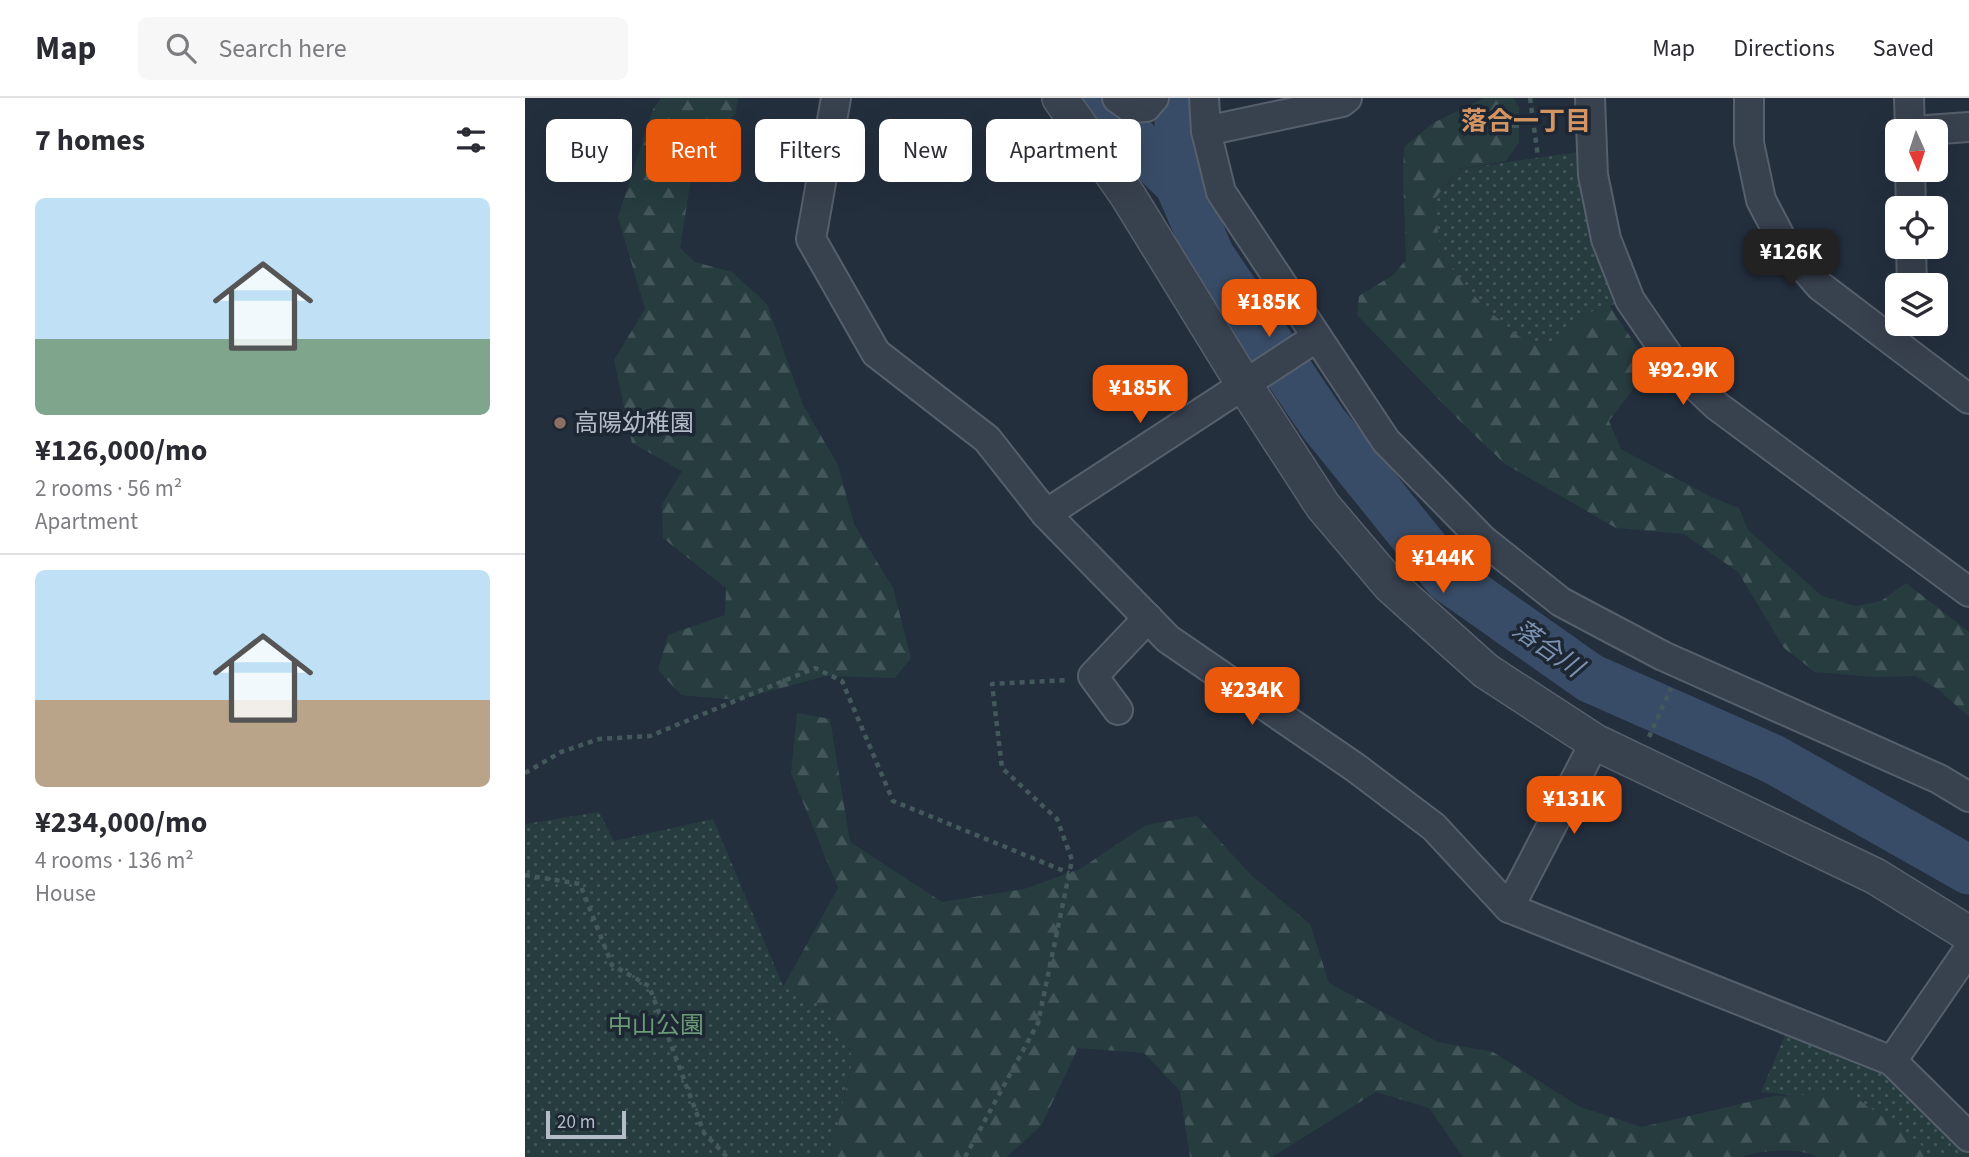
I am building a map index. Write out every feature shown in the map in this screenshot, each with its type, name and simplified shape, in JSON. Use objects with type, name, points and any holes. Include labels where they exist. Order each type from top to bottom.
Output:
[{"type":"street","points":[[836,98],[811,239],[876,353],[988,439],[1046,514],[1168,639],[1356,768],[1434,827],[1509,908],[1892,1061],[1969,1137]]},
{"type":"street","points":[[1060,98],[1253,380],[1323,506],[1390,586],[1486,671],[1595,742],[1875,876],[1969,934]]},
{"type":"street","points":[[1117,98],[1131,108],[1146,107],[1154,98]]},
{"type":"street","points":[[1204,98],[1206,131],[1221,192],[1311,341],[1386,441],[1483,540],[1561,602],[1663,656],[1939,779],[1969,797]]},
{"type":"street","points":[[1206,131],[1342,102],[1347,98]]},
{"type":"street","points":[[1590,98],[1593,175],[1606,239],[1630,300],[1676,366],[1717,406],[1969,592]]},
{"type":"street","points":[[1749,98],[1749,143],[1761,200],[1784,244],[1820,286],[1885,324]]},
{"type":"street","points":[[1909,98],[1911,119]]},
{"type":"street","points":[[1948,128],[1969,127]]},
{"type":"street","points":[[1905,336],[1969,399]]},
{"type":"street","points":[[1046,514],[1311,341]]},
{"type":"street","points":[[1118,710],[1093,676],[1147,618]]},
{"type":"street","points":[[1509,908],[1595,742]]},
{"type":"street","points":[[1892,1061],[1969,949]]},
{"type":"path","points":[[1530,98],[1538,157]]},
{"type":"path","points":[[525,773],[561,752],[599,739],[650,736],[815,668],[842,681],[893,802],[1069,873]]},
{"type":"path","points":[[965,1157],[1038,1023],[1072,860],[1057,819],[1002,768],[992,684],[1095,679]]},
{"type":"path","points":[[1644,750],[1671,688]]},
{"type":"path","points":[[525,876],[580,884],[612,965],[649,986],[704,1133],[727,1157]]},
{"type":"green space","points":[[661,98],[738,98],[735,114],[730,119],[650,119]]},
{"type":"green space","points":[[1484,98],[1513,98],[1519,107],[1519,142],[1506,161],[1459,169],[1434,200],[1441,255],[1483,306],[1520,337],[1550,346],[1586,314],[1609,305],[1639,350],[1642,377],[1609,421],[1621,449],[1709,496],[1739,508],[1748,530],[1822,596],[1856,606],[1881,601],[1906,583],[1969,632],[1969,717],[1939,690],[1916,676],[1874,677],[1815,672],[1784,648],[1738,572],[1684,534],[1616,528],[1505,464],[1357,315],[1359,296],[1393,275],[1406,260],[1404,147],[1433,123]]},
{"type":"green space","points":[[646,131],[646,182],[690,182],[680,248],[695,262],[732,272],[767,304],[803,405],[838,465],[854,524],[893,588],[911,658],[895,678],[826,676],[737,700],[681,695],[658,670],[668,635],[725,615],[726,588],[663,538],[662,505],[682,471],[632,443],[614,360],[645,309],[618,217],[629,182],[632,182],[632,174]]},
{"type":"green space","points":[[1585,151],[1623,301],[1586,314],[1550,346],[1520,337],[1483,306],[1441,255],[1434,200],[1460,169]]},
{"type":"green space","points":[[797,713],[830,719],[850,842],[942,902],[1024,889],[1080,869],[1146,825],[1197,816],[1251,875],[1310,924],[1329,983],[1438,1042],[1493,1052],[1580,1107],[1642,1127],[1774,1096],[1849,1093],[1920,1143],[1926,1157],[1817,1157],[1801,1152],[1780,1151],[1759,1152],[1743,1157],[1463,1157],[1429,1108],[1376,1092],[1272,1157],[1190,1157],[1180,1091],[1144,1053],[1078,1048],[1041,1126],[1007,1157],[831,1157],[853,1057],[823,1006],[783,987],[838,888],[791,773]]},
{"type":"green space","name":"中山公園","points":[[599,812],[614,841],[713,819],[783,986],[823,1005],[853,1057],[831,1157],[525,1157],[525,824]]},
{"type":"green space","points":[[1789,1026],[1887,1067],[1969,1152],[1969,1157],[1876,1157],[1792,1095],[1761,1092]]},
{"type":"waterway","points":[[1095,98],[1103,110],[1179,184]]},
{"type":"waterway","name":"落合川","points":[[1179,98],[1179,184],[1210,256],[1323,423],[1448,578],[1590,678],[1773,759],[1969,870]]},
{"type":"place","name":"高陽幼稚園","points":[[560,423]]},
{"type":"district","name":"落合一丁目","points":[[1526,121]]}]
